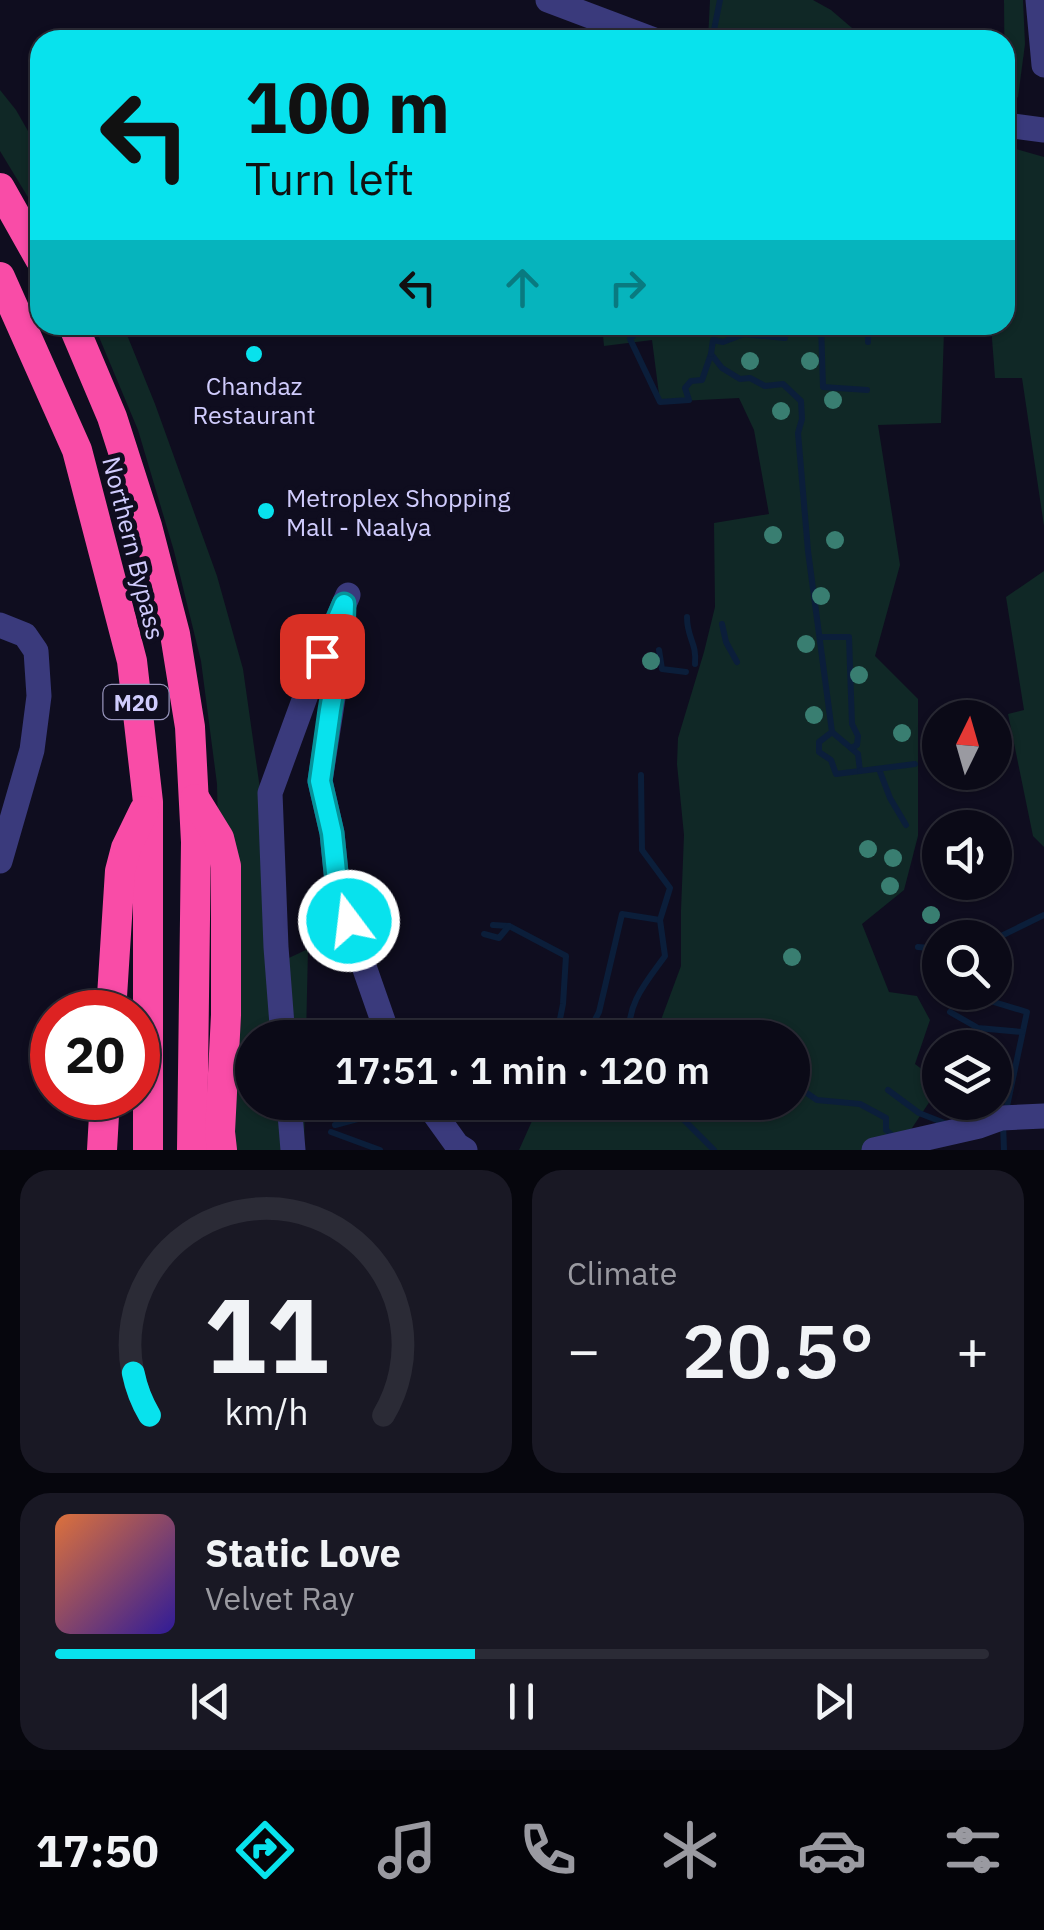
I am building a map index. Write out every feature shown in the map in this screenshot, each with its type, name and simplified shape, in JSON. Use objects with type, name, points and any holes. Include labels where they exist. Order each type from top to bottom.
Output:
[{"type":"highway","points":[[0,188],[30,240]]},
{"type":"highway","name":"Northern Bypass","points":[[0,277],[77,450],[132,661],[148,802],[148,1150]]},
{"type":"highway","name":"Northern Bypass","points":[[78,335],[112,417],[152,544],[174,634],[190,726],[196,842],[192,1150]]},
{"type":"highway","points":[[194,796],[219,838],[226,866],[223,1144]]},
{"type":"highway","points":[[112,990],[120,871],[126,848],[148,802]]},
{"type":"highway","points":[[102,1150],[104,1120]]},
{"type":"street","points":[[1038,0],[1044,64]]},
{"type":"street","points":[[564,3],[630,30]]},
{"type":"street","points":[[1015,126],[1044,130]]},
{"type":"street","points":[[282,1020],[270,793],[346,600],[320,781],[332,833],[338,892],[383,1020]]},
{"type":"street","points":[[0,624],[25,636],[36,650],[38,696],[32,750],[0,862]]},
{"type":"street","points":[[893,1146],[996,1120],[1044,1116]]},
{"type":"street","points":[[290,1120],[293,1150]]},
{"type":"street","points":[[439,1120],[464,1150]]},
{"type":"green space","points":[[710,0],[813,0],[854,30],[708,30]]},
{"type":"green space","points":[[1004,0],[1023,0],[1025,44],[1015,99],[1015,30],[1004,30]]},
{"type":"green space","points":[[0,90],[30,134],[30,200],[0,151]]},
{"type":"green space","points":[[1015,149],[1044,157],[1044,526],[1022,378],[995,378],[992,335],[1015,335]]},
{"type":"green space","points":[[98,335],[127,335],[217,576],[243,669],[261,796],[276,964],[308,949],[306,1020],[235,1020],[235,1120],[305,1120],[304,1150],[211,1150],[219,874],[217,784],[201,661],[138,430]]},
{"type":"green space","points":[[603,335],[944,335],[941,423],[878,425],[900,565],[875,656],[918,699],[918,836],[904,890],[862,924],[889,992],[917,996],[930,1020],[927,1030],[922,1030],[915,1064],[922,1069],[922,1113],[908,1134],[916,1150],[519,1150],[532,1120],[810,1120],[810,1020],[661,1020],[681,966],[684,835],[678,738],[715,607],[714,523],[769,514],[754,430],[739,398],[660,402],[652,340],[604,346]]},
{"type":"green space","points":[[1044,571],[1044,847],[1033,836],[1012,734],[1012,713],[1024,710],[1006,597]]},
{"type":"waterway","points":[[714,30],[720,0]]},
{"type":"waterway","points":[[634,335],[630,339],[660,402],[689,400],[685,388],[691,381],[702,380],[711,354],[722,368],[740,379],[750,378],[765,386],[783,384],[801,401],[798,433],[808,551],[832,732]]},
{"type":"waterway","points":[[711,354],[713,340],[723,342],[741,335]]},
{"type":"waterway","points":[[754,335],[785,335]]},
{"type":"waterway","points":[[821,335],[823,387],[867,390]]},
{"type":"waterway","points":[[868,335],[868,342]]},
{"type":"waterway","points":[[687,617],[695,664]]},
{"type":"waterway","points":[[722,624],[737,662]]},
{"type":"waterway","points":[[820,637],[849,637],[852,724],[858,736],[857,745],[851,748]]},
{"type":"waterway","points":[[659,650],[662,669],[686,672]]},
{"type":"waterway","points":[[832,732],[858,754],[860,771],[836,774],[831,760],[819,752],[819,742],[832,732]]},
{"type":"waterway","points":[[860,771],[915,764]]},
{"type":"waterway","points":[[879,769],[906,825]]},
{"type":"waterway","points":[[630,1020],[634,1004],[665,956],[660,920],[670,888],[642,850],[641,775]]},
{"type":"waterway","points":[[595,1020],[622,914],[660,920]]},
{"type":"waterway","points":[[1012,931],[1044,915]]},
{"type":"waterway","points":[[493,925],[509,926],[566,956],[560,1020]]},
{"type":"waterway","points":[[484,934],[499,938],[509,926]]},
{"type":"waterway","points":[[918,947],[922,947]]},
{"type":"waterway","points":[[1012,1007],[1027,1012],[1012,1083]]},
{"type":"waterway","points":[[950,1012],[978,1028],[1022,1032]]},
{"type":"waterway","points":[[888,1090],[919,1113],[947,1124]]},
{"type":"waterway","points":[[810,1095],[817,1100],[860,1104],[886,1118],[886,1130],[893,1136]]},
{"type":"waterway","points":[[335,1125],[354,1120]]},
{"type":"waterway","points":[[684,1120],[714,1150]]},
{"type":"waterway","points":[[1003,1123],[1004,1150]]},
{"type":"waterway","points":[[331,1132],[380,1150]]},
{"type":"place","name":"Chandaz Restaurant","points":[[254,354]]},
{"type":"place","name":"Metroplex Shopping Mall - Naalya","points":[[266,511]]},
{"type":"route","points":[[322,656],[344,604],[343,635],[320,781],[332,833],[338,892],[349,921]]}]
